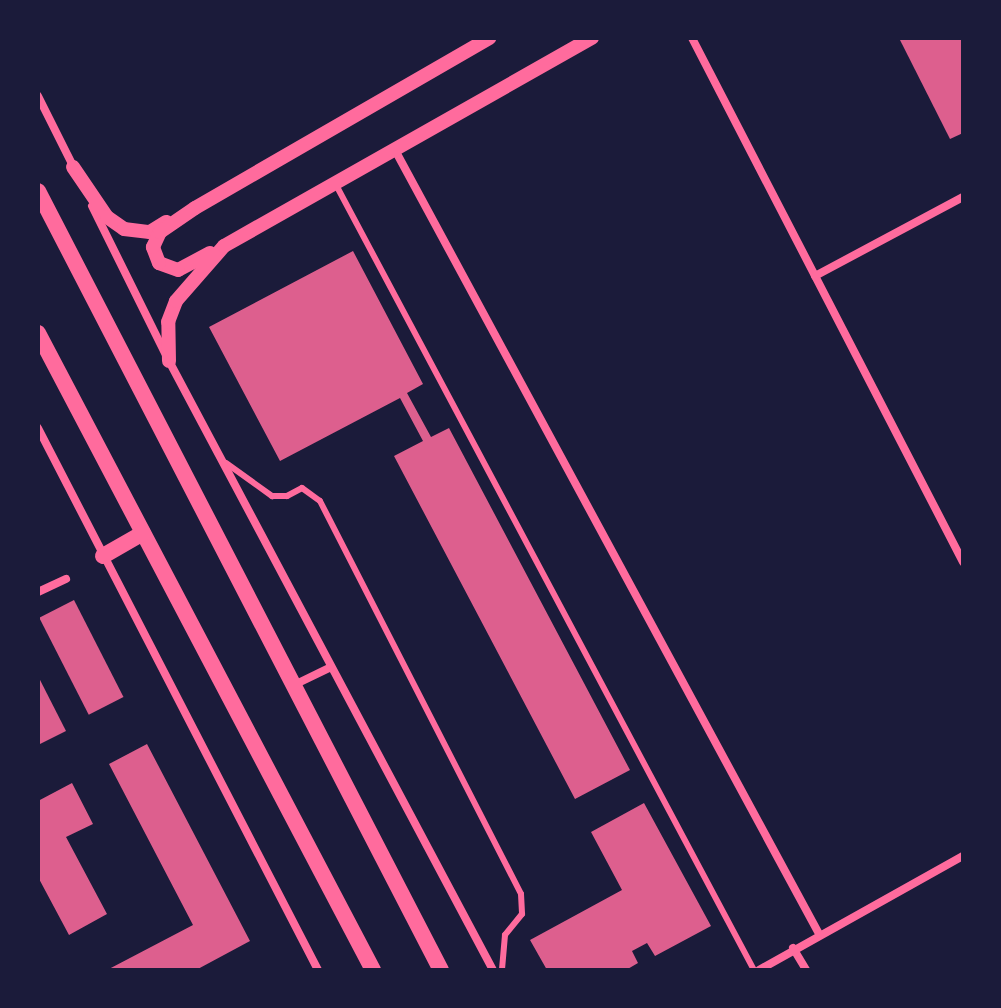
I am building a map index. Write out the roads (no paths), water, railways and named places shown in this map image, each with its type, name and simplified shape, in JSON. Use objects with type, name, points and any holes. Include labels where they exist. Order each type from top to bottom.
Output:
[{"type":"main road","points":[[38,191],[441,970]]},
{"type":"main road","points":[[38,333],[373,970]]},
{"type":"main road","points":[[103,556],[143,533]]},
{"type":"street","points":[[73,167],[107,217],[124,229],[150,232],[489,38]]},
{"type":"street","points":[[195,208],[160,232],[153,247],[159,263],[178,270],[592,38]]},
{"type":"street","points":[[692,38],[963,562]]},
{"type":"street","points":[[38,96],[169,361],[493,970]]},
{"type":"street","points":[[395,150],[819,934]]},
{"type":"street","points":[[815,276],[963,197]]},
{"type":"street","points":[[169,361],[168,322],[176,301],[224,246]]},
{"type":"street","points":[[38,428],[318,970]]},
{"type":"street","points":[[954,545],[963,539]]},
{"type":"street","points":[[38,592],[66,579]]},
{"type":"street","points":[[294,685],[331,667]]},
{"type":"street","points":[[756,970],[963,856]]},
{"type":"street","points":[[793,948],[806,970]]},
{"type":"lane","points":[[335,183],[756,970]]},
{"type":"lane","points":[[221,459],[272,496],[287,496],[302,488],[320,501],[521,894],[522,914],[505,935],[502,970]]}]
